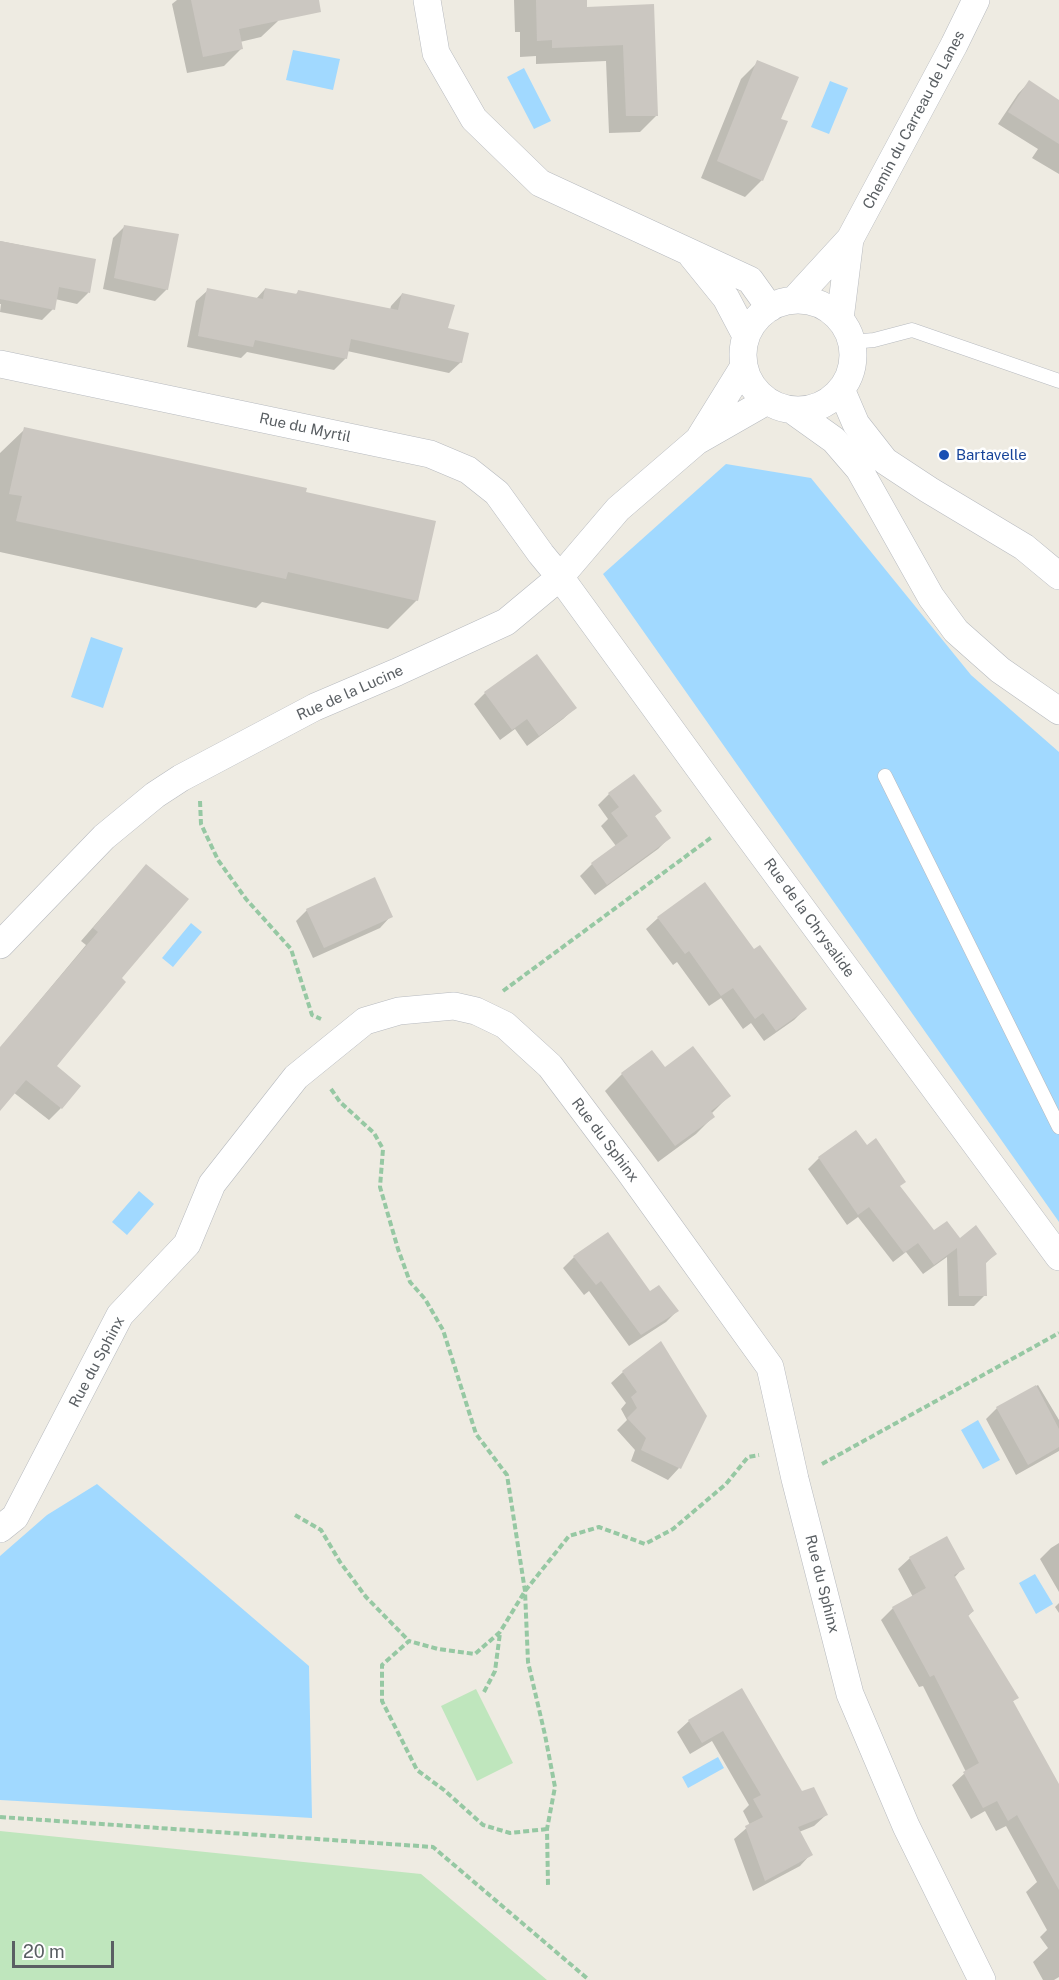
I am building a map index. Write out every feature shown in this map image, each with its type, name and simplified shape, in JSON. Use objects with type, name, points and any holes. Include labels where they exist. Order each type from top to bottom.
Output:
[{"type":"street","points":[[427,0],[436,53],[474,118],[540,183],[750,280],[782,304]]},
{"type":"street","name":"Chemin du Carreau de Lanes","points":[[782,304],[850,239],[976,0]]},
{"type":"street","name":"Chemin du Carreau de Lanes","points":[[846,331],[850,239]]},
{"type":"street","points":[[687,250],[726,298],[746,336]]},
{"type":"street","points":[[779,405],[810,409],[828,402],[841,389],[850,375],[853,358],[846,331],[827,308],[811,302],[782,304],[755,320],[746,336],[743,351],[744,366],[752,386],[779,405],[834,440],[859,469],[931,597],[956,631],[1000,670],[1059,711]]},
{"type":"street","name":"Rue du Myrtil","points":[[0,364],[430,454],[468,470],[497,493],[541,554],[561,577]]},
{"type":"street","name":"Rue de la Lucine","points":[[697,441],[744,366]]},
{"type":"street","points":[[841,389],[856,424],[885,462],[1024,547],[1059,576]]},
{"type":"street","name":"Rue de la Lucine","points":[[0,945],[104,837],[156,795],[181,778],[315,707],[506,622],[561,577],[618,509],[697,441],[779,405]]},
{"type":"street","name":"Rue de la Chrysalide","points":[[561,577],[736,819],[1059,1256]]},
{"type":"street","name":"Rue du Sphinx","points":[[0,1529],[15,1517],[120,1315],[187,1244],[212,1184],[296,1077],[365,1021],[399,1011],[454,1006],[476,1011],[505,1025],[550,1066],[629,1171],[770,1367],[795,1479],[850,1694],[906,1826],[982,1980]]},
{"type":"lane","points":[[846,331],[874,340],[912,330],[1059,381]]},
{"type":"lane","points":[[885,776],[1059,1127]]},
{"type":"path","points":[[200,791],[201,824],[218,860],[246,898],[291,949],[312,1015],[329,1022]]},
{"type":"path","points":[[476,1011],[736,819]]},
{"type":"path","points":[[326,1084],[340,1102],[374,1133],[383,1149],[380,1187],[402,1260],[410,1281],[425,1299],[443,1330],[476,1434],[507,1475],[525,1591],[528,1662],[555,1787],[548,1829],[548,1885]]},
{"type":"path","points":[[795,1479],[1059,1333]]},
{"type":"path","points":[[295,1515],[321,1530],[340,1562],[366,1597],[409,1641],[438,1649],[475,1654],[500,1632],[525,1591],[569,1536],[599,1527],[645,1544],[673,1528],[726,1484],[748,1457]]},
{"type":"path","points":[[484,1692],[495,1671],[500,1632]]},
{"type":"path","points":[[409,1641],[382,1665],[382,1701],[417,1770],[444,1790],[483,1825],[510,1833],[548,1829]]},
{"type":"path","points":[[0,1817],[433,1847],[589,1980]]},
{"type":"green space","points":[[476,1689],[513,1763],[477,1781],[441,1706]]},
{"type":"green space","points":[[0,1831],[421,1874],[547,1980],[0,1980]]},
{"type":"water","points":[[293,50],[340,59],[333,90],[286,80]]},
{"type":"water","points":[[524,68],[551,121],[534,129],[507,77]]},
{"type":"water","points":[[830,81],[848,88],[829,134],[811,127]]},
{"type":"water","points":[[726,464],[811,478],[971,675],[1059,752],[1059,1222],[603,574]]},
{"type":"water","points":[[91,637],[123,648],[103,708],[71,697]]},
{"type":"water","points":[[191,923],[202,932],[173,967],[162,958]]},
{"type":"water","points":[[139,1191],[154,1204],[127,1235],[112,1222]]},
{"type":"water","points":[[978,1420],[1000,1460],[983,1469],[961,1430]]},
{"type":"water","points":[[97,1484],[309,1666],[312,1818],[0,1800],[0,1556],[47,1515]]},
{"type":"water","points":[[1035,1574],[1053,1604],[1036,1614],[1019,1583]]},
{"type":"water","points":[[718,1757],[724,1768],[688,1788],[682,1777]]},
{"type":"building","points":[[191,0],[319,0],[321,12],[239,29],[243,49],[203,57]]},
{"type":"building","points":[[536,0],[587,0],[587,7],[654,4],[658,116],[626,116],[623,45],[552,48],[552,40],[537,41]]},
{"type":"building","points":[[757,60],[799,77],[781,119],[788,121],[763,181],[717,161]]},
{"type":"building","points":[[1029,80],[1059,100],[1059,144],[1008,112]]},
{"type":"building","points":[[124,225],[179,234],[168,290],[114,278]]},
{"type":"building","points":[[0,241],[96,259],[90,293],[59,287],[55,310],[0,299]]},
{"type":"building","points":[[207,288],[263,299],[265,288],[297,294],[298,290],[398,310],[402,293],[455,305],[448,328],[469,333],[462,363],[351,339],[347,359],[255,340],[253,347],[198,336]]},
{"type":"building","points":[[24,427],[307,488],[306,492],[436,521],[418,601],[288,572],[286,579],[16,521],[22,496],[9,494]]},
{"type":"building","points":[[537,654],[577,708],[539,736],[527,719],[512,730],[484,692]]},
{"type":"building","points":[[634,774],[662,811],[655,816],[671,838],[607,885],[591,863],[628,836],[611,813],[619,807],[608,793]]},
{"type":"building","points":[[146,864],[189,899],[122,978],[126,982],[57,1066],[81,1086],[62,1109],[26,1080],[0,1111],[0,1047],[98,932],[93,928]]},
{"type":"building","points":[[375,877],[393,917],[324,948],[306,909]]},
{"type":"building","points":[[705,882],[754,949],[760,945],[807,1009],[776,1031],[763,1013],[755,1019],[733,988],[721,996],[689,951],[685,954],[657,917]]},
{"type":"building","points":[[693,1046],[731,1096],[711,1111],[715,1117],[675,1146],[621,1073],[652,1050],[665,1067]]},
{"type":"building","points":[[856,1130],[867,1145],[876,1138],[906,1182],[900,1186],[934,1230],[947,1221],[960,1238],[976,1225],[997,1254],[986,1262],[987,1296],[959,1296],[957,1248],[934,1265],[918,1243],[904,1253],[869,1207],[858,1215],[818,1157]]},
{"type":"building","points":[[608,1232],[650,1291],[659,1285],[679,1311],[641,1335],[601,1281],[596,1285],[573,1256]]},
{"type":"building","points":[[661,1341],[707,1416],[681,1469],[641,1450],[646,1438],[627,1418],[637,1408],[631,1397],[637,1392],[622,1371]]},
{"type":"building","points":[[1036,1385],[1059,1429],[1059,1447],[1028,1465],[996,1407]]},
{"type":"building","points":[[947,1536],[965,1569],[954,1575],[974,1611],[968,1615],[1019,1698],[1013,1701],[1059,1784],[1059,1890],[1017,1815],[1008,1821],[997,1801],[983,1808],[963,1772],[979,1763],[934,1675],[930,1677],[892,1607],[926,1588],[909,1557]]},
{"type":"building","points":[[742,1688],[802,1791],[814,1787],[828,1815],[798,1827],[813,1855],[765,1881],[745,1826],[763,1817],[753,1799],[761,1795],[723,1731],[702,1743],[688,1720]]},
{"type":"place","name":"Bartavelle","points":[[944,455]]}]
